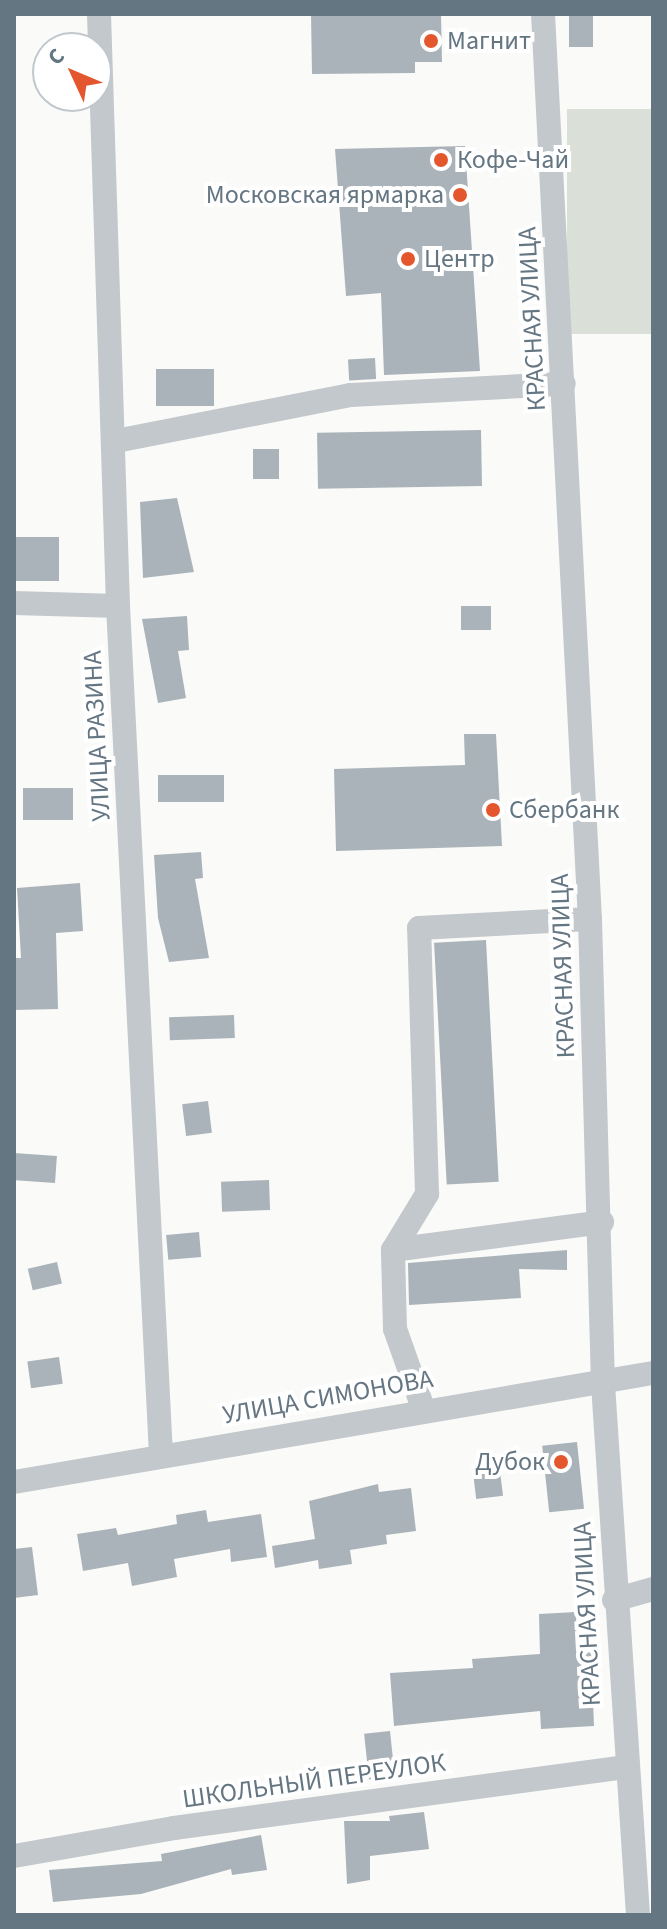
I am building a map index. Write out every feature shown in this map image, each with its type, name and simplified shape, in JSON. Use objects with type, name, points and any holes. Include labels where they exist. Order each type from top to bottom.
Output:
[{"type":"street","name":"УЛИЦА РАЗИНА","points":[[99,14],[116,441],[118,606],[161,1454]]},
{"type":"street","name":"КРАСНАЯ УЛИЦА","points":[[543,14],[590,919],[602,1222],[603,1384],[623,1767],[638,1915]]},
{"type":"street","points":[[116,441],[351,395],[564,384]]},
{"type":"street","points":[[14,603],[118,606]]},
{"type":"street","points":[[423,1408],[395,1329],[393,1250],[427,1194],[419,928],[590,919]]},
{"type":"street","points":[[393,1250],[602,1222]]},
{"type":"street","name":"УЛИЦА СИМОНОВА","points":[[14,1482],[423,1408],[603,1384],[653,1373]]},
{"type":"street","points":[[614,1600],[653,1589]]},
{"type":"street","name":"ШКОЛЬНЫЙ ПЕРЕУЛОК","points":[[14,1856],[174,1828],[623,1767]]},
{"type":"shaded area","points":[[567,109],[653,109],[653,334],[567,334]]},
{"type":"building","points":[[311,14],[441,14],[442,62],[415,62],[415,73],[312,74]]},
{"type":"building","points":[[569,14],[593,14],[593,47],[569,47]]},
{"type":"building","points":[[465,146],[480,371],[384,375],[381,293],[346,296],[335,149]]},
{"type":"building","points":[[375,358],[376,379],[349,380],[348,359]]},
{"type":"building","points":[[156,369],[214,369],[214,406],[156,406]]},
{"type":"building","points":[[481,430],[482,486],[318,489],[317,433]]},
{"type":"building","points":[[253,449],[279,449],[279,479],[253,479]]},
{"type":"building","points":[[177,498],[194,572],[143,578],[140,502]]},
{"type":"building","points":[[14,537],[59,537],[59,581],[14,581]]},
{"type":"building","points":[[461,606],[491,606],[491,630],[461,630]]},
{"type":"building","points":[[187,616],[189,650],[178,651],[186,698],[158,703],[142,619]]},
{"type":"building","points":[[464,734],[496,734],[502,846],[336,851],[334,769],[465,765]]},
{"type":"building","points":[[158,775],[224,775],[224,802],[158,802]]},
{"type":"building","points":[[23,788],[73,788],[73,820],[23,820]]},
{"type":"building","points":[[201,852],[203,878],[195,879],[209,958],[169,962],[158,918],[154,855]]},
{"type":"building","points":[[80,883],[83,931],[56,933],[58,1009],[14,1010],[14,958],[21,958],[17,888]]},
{"type":"building","points":[[486,940],[499,1182],[447,1184],[434,943]]},
{"type":"building","points":[[234,1015],[235,1038],[170,1040],[169,1017]]},
{"type":"building","points":[[208,1101],[212,1133],[186,1136],[182,1104]]},
{"type":"building","points":[[14,1153],[57,1156],[55,1183],[14,1180]]},
{"type":"building","points":[[269,1180],[270,1210],[222,1212],[221,1182]]},
{"type":"building","points":[[199,1232],[201,1257],[168,1260],[166,1235]]},
{"type":"building","points":[[567,1250],[567,1270],[519,1269],[521,1298],[409,1305],[408,1263]]},
{"type":"building","points":[[57,1262],[62,1283],[33,1290],[28,1269]]},
{"type":"building","points":[[59,1357],[63,1384],[31,1388],[27,1361]]},
{"type":"building","points":[[577,1442],[584,1509],[549,1512],[542,1446]]},
{"type":"building","points":[[499,1463],[503,1496],[476,1499],[472,1466]]},
{"type":"building","points":[[378,1484],[379,1492],[411,1488],[416,1531],[386,1535],[387,1544],[350,1550],[352,1564],[319,1569],[318,1560],[275,1568],[272,1546],[315,1539],[309,1501]]},
{"type":"building","points":[[206,1510],[208,1522],[261,1514],[267,1557],[231,1562],[230,1549],[174,1559],[177,1577],[132,1586],[128,1563],[83,1571],[77,1534],[116,1528],[118,1535],[177,1524],[176,1515]]},
{"type":"building","points":[[32,1547],[38,1595],[14,1598],[14,1549]]},
{"type":"building","points":[[576,1612],[577,1652],[591,1651],[594,1726],[541,1729],[540,1711],[394,1726],[390,1673],[473,1668],[472,1659],[540,1654],[539,1614]]},
{"type":"building","points":[[390,1731],[395,1777],[369,1779],[364,1734]]},
{"type":"building","points":[[424,1812],[429,1849],[370,1856],[370,1880],[347,1884],[344,1821],[390,1821],[389,1816]]},
{"type":"building","points":[[261,1835],[267,1870],[232,1875],[231,1869],[141,1894],[53,1902],[49,1870],[162,1861],[161,1854]]},
{"type":"place","name":"Магнит","points":[[431,41]]},
{"type":"place","name":"Кофе-Чай","points":[[441,160]]},
{"type":"place","name":"Московская ярмарка","points":[[460,195]]},
{"type":"place","name":"Центр","points":[[408,259]]},
{"type":"place","name":"Сбербанк","points":[[493,810]]},
{"type":"place","name":"Дубок","points":[[561,1462]]}]
